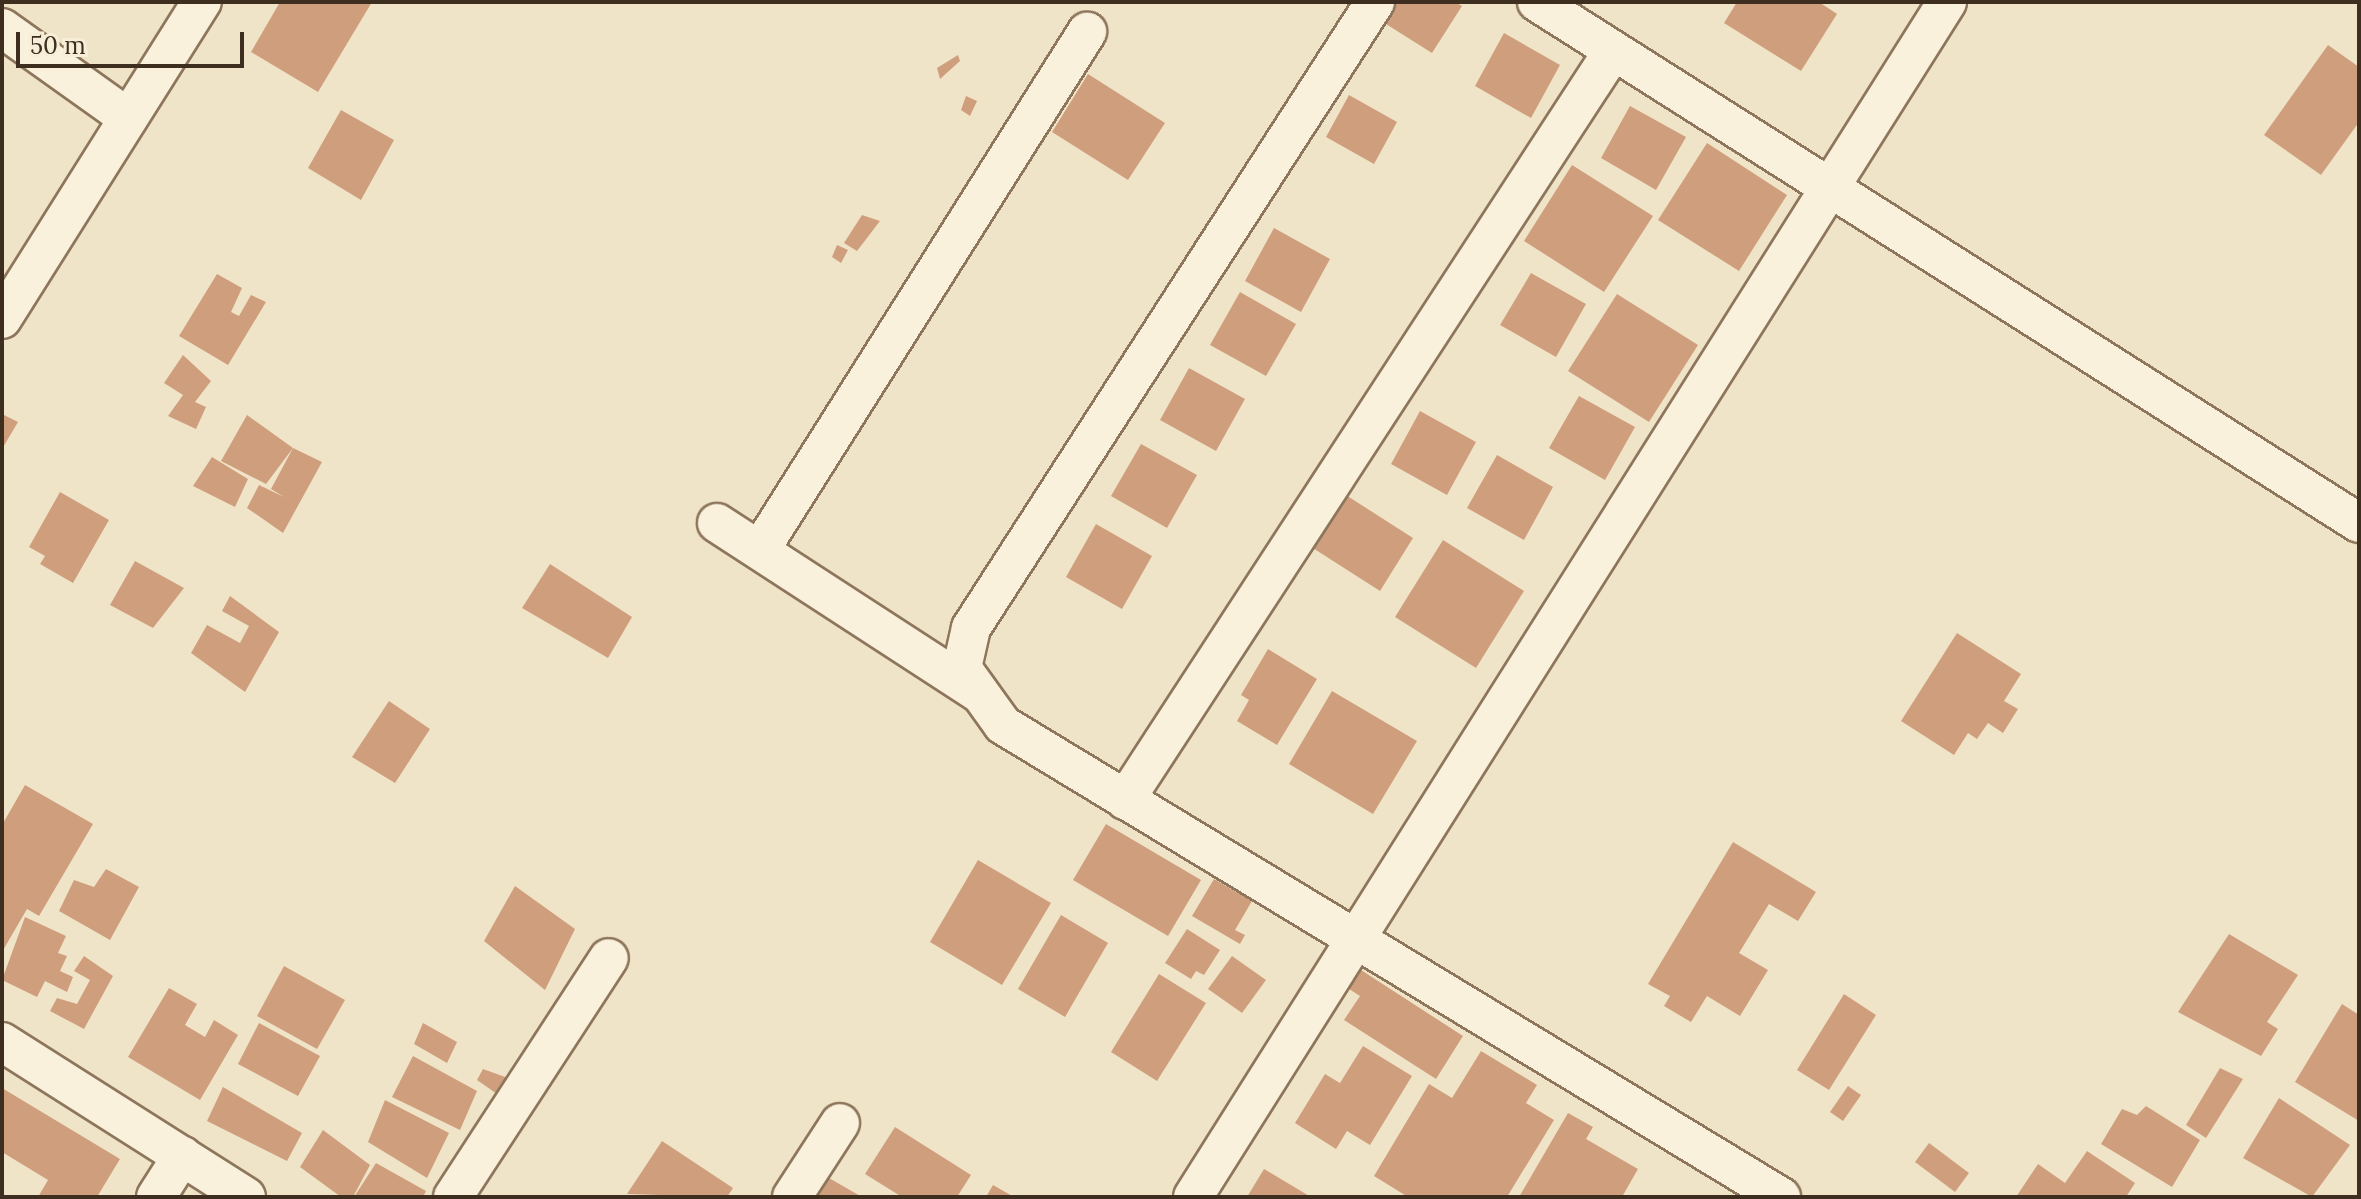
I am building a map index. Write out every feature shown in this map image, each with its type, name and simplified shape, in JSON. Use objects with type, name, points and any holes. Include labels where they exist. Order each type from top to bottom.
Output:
[{"type":"street","points":[[2,319],[202,2]]},
{"type":"street","points":[[1375,2],[971,628],[962,668],[1003,725],[1359,936],[1781,1197]]},
{"type":"street","points":[[1537,2],[2359,523]]},
{"type":"street","points":[[1193,1197],[1947,2]]},
{"type":"street","points":[[2,28],[128,118]]},
{"type":"street","points":[[760,550],[1087,32]]},
{"type":"street","points":[[1125,800],[1613,51]]},
{"type":"street","points":[[717,523],[979,693]]},
{"type":"street","points":[[453,1197],[609,958]]},
{"type":"street","points":[[2,1042],[246,1197]]},
{"type":"street","points":[[792,1197],[840,1123]]},
{"type":"street","points":[[156,1197],[182,1156]]},
{"type":"building","points":[[280,2],[372,2],[318,92],[251,52]]},
{"type":"building","points":[[1390,2],[1455,2],[1462,6],[1432,53],[1378,19]]},
{"type":"building","points":[[1737,2],[1819,2],[1837,14],[1801,71],[1724,23]]},
{"type":"building","points":[[1504,33],[1560,65],[1531,118],[1475,86]]},
{"type":"building","points":[[2328,45],[2359,67],[2359,122],[2321,175],[2264,135]]},
{"type":"building","points":[[958,55],[960,61],[940,79],[937,68]]},
{"type":"building","points":[[1088,74],[1165,123],[1128,180],[1052,132]]},
{"type":"building","points":[[1349,95],[1397,122],[1374,164],[1326,137]]},
{"type":"building","points":[[966,96],[977,101],[970,116],[961,110]]},
{"type":"building","points":[[1630,106],[1686,137],[1656,190],[1601,158]]},
{"type":"building","points":[[341,110],[394,140],[361,200],[308,168]]},
{"type":"building","points":[[1707,143],[1787,195],[1739,271],[1658,220]]},
{"type":"building","points":[[1572,165],[1653,216],[1604,292],[1524,241]]},
{"type":"building","points":[[862,215],[880,221],[857,251],[844,243]]},
{"type":"building","points":[[1274,228],[1330,259],[1301,312],[1245,281]]},
{"type":"building","points":[[837,245],[848,250],[841,263],[832,257]]},
{"type":"building","points":[[1531,273],[1586,304],[1556,357],[1500,325]]},
{"type":"building","points":[[217,274],[242,288],[231,312],[239,316],[251,295],[266,302],[228,365],[179,336]]},
{"type":"building","points":[[1240,292],[1296,324],[1266,376],[1210,345]]},
{"type":"building","points":[[1617,294],[1698,345],[1649,422],[1568,371]]},
{"type":"building","points":[[183,355],[211,381],[195,402],[206,407],[196,429],[168,416],[183,395],[164,383]]},
{"type":"building","points":[[1189,368],[1245,399],[1216,451],[1160,420]]},
{"type":"building","points":[[1579,396],[1635,427],[1605,480],[1549,448]]},
{"type":"building","points":[[1420,411],[1476,442],[1447,495],[1391,464]]},
{"type":"building","points":[[2,414],[18,422],[2,449]]},
{"type":"building","points":[[247,415],[293,448],[266,484],[221,461]]},
{"type":"building","points":[[1141,444],[1197,475],[1167,528],[1111,496]]},
{"type":"building","points":[[293,448],[322,462],[283,533],[247,508],[259,485],[284,497],[271,489]]},
{"type":"building","points":[[1497,455],[1553,487],[1524,540],[1467,508]]},
{"type":"building","points":[[212,457],[248,479],[235,507],[193,486]]},
{"type":"building","points":[[1338,490],[1413,538],[1380,591],[1305,543]]},
{"type":"building","points":[[60,492],[109,520],[73,583],[40,564],[45,556],[29,547]]},
{"type":"building","points":[[1096,524],[1152,556],[1122,609],[1066,577]]},
{"type":"building","points":[[1443,540],[1524,591],[1476,668],[1395,617]]},
{"type":"building","points":[[135,561],[184,588],[153,628],[110,605]]},
{"type":"building","points":[[550,564],[632,617],[608,658],[522,608]]},
{"type":"building","points":[[230,596],[279,632],[245,692],[191,653],[207,625],[240,643],[249,626],[222,611]]},
{"type":"building","points":[[1957,633],[2021,674],[2004,701],[2018,709],[2003,733],[1988,723],[1977,739],[1968,733],[1954,755],[1901,721]]},
{"type":"building","points":[[1268,649],[1317,679],[1277,745],[1237,721],[1249,700],[1241,695]]},
{"type":"building","points":[[1332,691],[1417,741],[1373,814],[1289,764]]},
{"type":"building","points":[[389,701],[430,729],[395,783],[352,757]]},
{"type":"building","points":[[25,785],[93,824],[39,916],[27,909],[2,952],[2,825]]},
{"type":"building","points":[[1106,824],[1201,880],[1168,936],[1073,880]]},
{"type":"building","points":[[1733,842],[1816,892],[1798,921],[1769,904],[1739,953],[1768,970],[1740,1016],[1707,996],[1691,1022],[1664,1006],[1670,996],[1648,984]]},
{"type":"building","points":[[978,860],[1051,903],[1002,985],[930,942]]},
{"type":"building","points":[[106,869],[139,887],[110,940],[59,911],[74,880],[94,887]]},
{"type":"building","points":[[1214,879],[1252,901],[1235,930],[1245,935],[1240,944],[1192,916]]},
{"type":"building","points":[[515,886],[575,929],[545,990],[484,941]]},
{"type":"building","points":[[1061,915],[1108,943],[1065,1017],[1018,989]]},
{"type":"building","points":[[25,917],[66,936],[58,953],[67,956],[60,971],[73,977],[67,992],[45,981],[37,997],[2,980]]},
{"type":"building","points":[[1187,929],[1220,950],[1204,975],[1196,971],[1191,979],[1165,963]]},
{"type":"building","points":[[2229,934],[2298,975],[2267,1022],[2278,1029],[2261,1056],[2178,1012]]},
{"type":"building","points":[[84,956],[113,976],[84,1029],[50,1011],[57,998],[77,1004],[90,980],[74,971]]},
{"type":"building","points":[[1232,956],[1266,980],[1242,1013],[1208,989]]},
{"type":"building","points":[[284,966],[345,1000],[317,1049],[257,1016]]},
{"type":"building","points":[[1361,970],[1463,1036],[1436,1079],[1344,1020],[1360,996],[1349,989]]},
{"type":"building","points":[[1159,974],[1206,1003],[1157,1081],[1111,1052]]},
{"type":"building","points":[[169,988],[197,1004],[185,1025],[205,1037],[214,1020],[238,1035],[200,1100],[128,1057]]},
{"type":"building","points":[[1844,994],[1876,1015],[1829,1090],[1797,1070]]},
{"type":"building","points":[[2342,1004],[2359,1015],[2359,1121],[2295,1082]]},
{"type":"building","points":[[259,1023],[320,1056],[298,1096],[238,1064]]},
{"type":"building","points":[[423,1023],[457,1042],[447,1063],[414,1044]]},
{"type":"building","points":[[1363,1046],[1412,1076],[1370,1145],[1347,1131],[1336,1149],[1295,1123],[1325,1074],[1340,1083]]},
{"type":"building","points":[[1481,1051],[1537,1085],[1526,1103],[1554,1120],[1507,1197],[1408,1197],[1374,1176],[1429,1084],[1452,1098]]},
{"type":"building","points":[[413,1056],[477,1091],[460,1130],[392,1097]]},
{"type":"building","points":[[2220,1068],[2243,1079],[2206,1138],[2186,1125]]},
{"type":"building","points":[[483,1069],[508,1078],[500,1096],[477,1080]]},
{"type":"building","points":[[1848,1086],[1861,1095],[1843,1121],[1830,1112]]},
{"type":"building","points":[[223,1087],[302,1133],[287,1161],[207,1121]]},
{"type":"building","points":[[2,1088],[120,1159],[97,1197],[38,1197],[48,1180],[2,1152]]},
{"type":"building","points":[[2279,1098],[2350,1145],[2312,1197],[2243,1158]]},
{"type":"building","points":[[385,1100],[449,1133],[427,1178],[368,1142]]},
{"type":"building","points":[[2146,1106],[2200,1140],[2172,1187],[2101,1144],[2122,1109],[2137,1115]]},
{"type":"building","points":[[1568,1113],[1593,1127],[1586,1139],[1638,1169],[1622,1197],[1519,1197]]},
{"type":"building","points":[[895,1127],[971,1175],[957,1197],[902,1197],[865,1174]]},
{"type":"building","points":[[323,1130],[370,1165],[353,1197],[341,1197],[300,1167]]},
{"type":"building","points":[[662,1141],[733,1188],[727,1197],[627,1194]]},
{"type":"building","points":[[1929,1143],[1969,1173],[1955,1192],[1915,1162]]},
{"type":"building","points":[[2087,1151],[2135,1183],[2126,1197],[2016,1197],[2038,1164],[2065,1183]]},
{"type":"building","points":[[376,1163],[426,1191],[423,1197],[354,1197]]},
{"type":"building","points":[[1264,1169],[1311,1197],[1247,1197]]},
{"type":"building","points":[[822,1174],[862,1197],[808,1197]]},
{"type":"building","points":[[993,1185],[1014,1197],[986,1197]]}]
